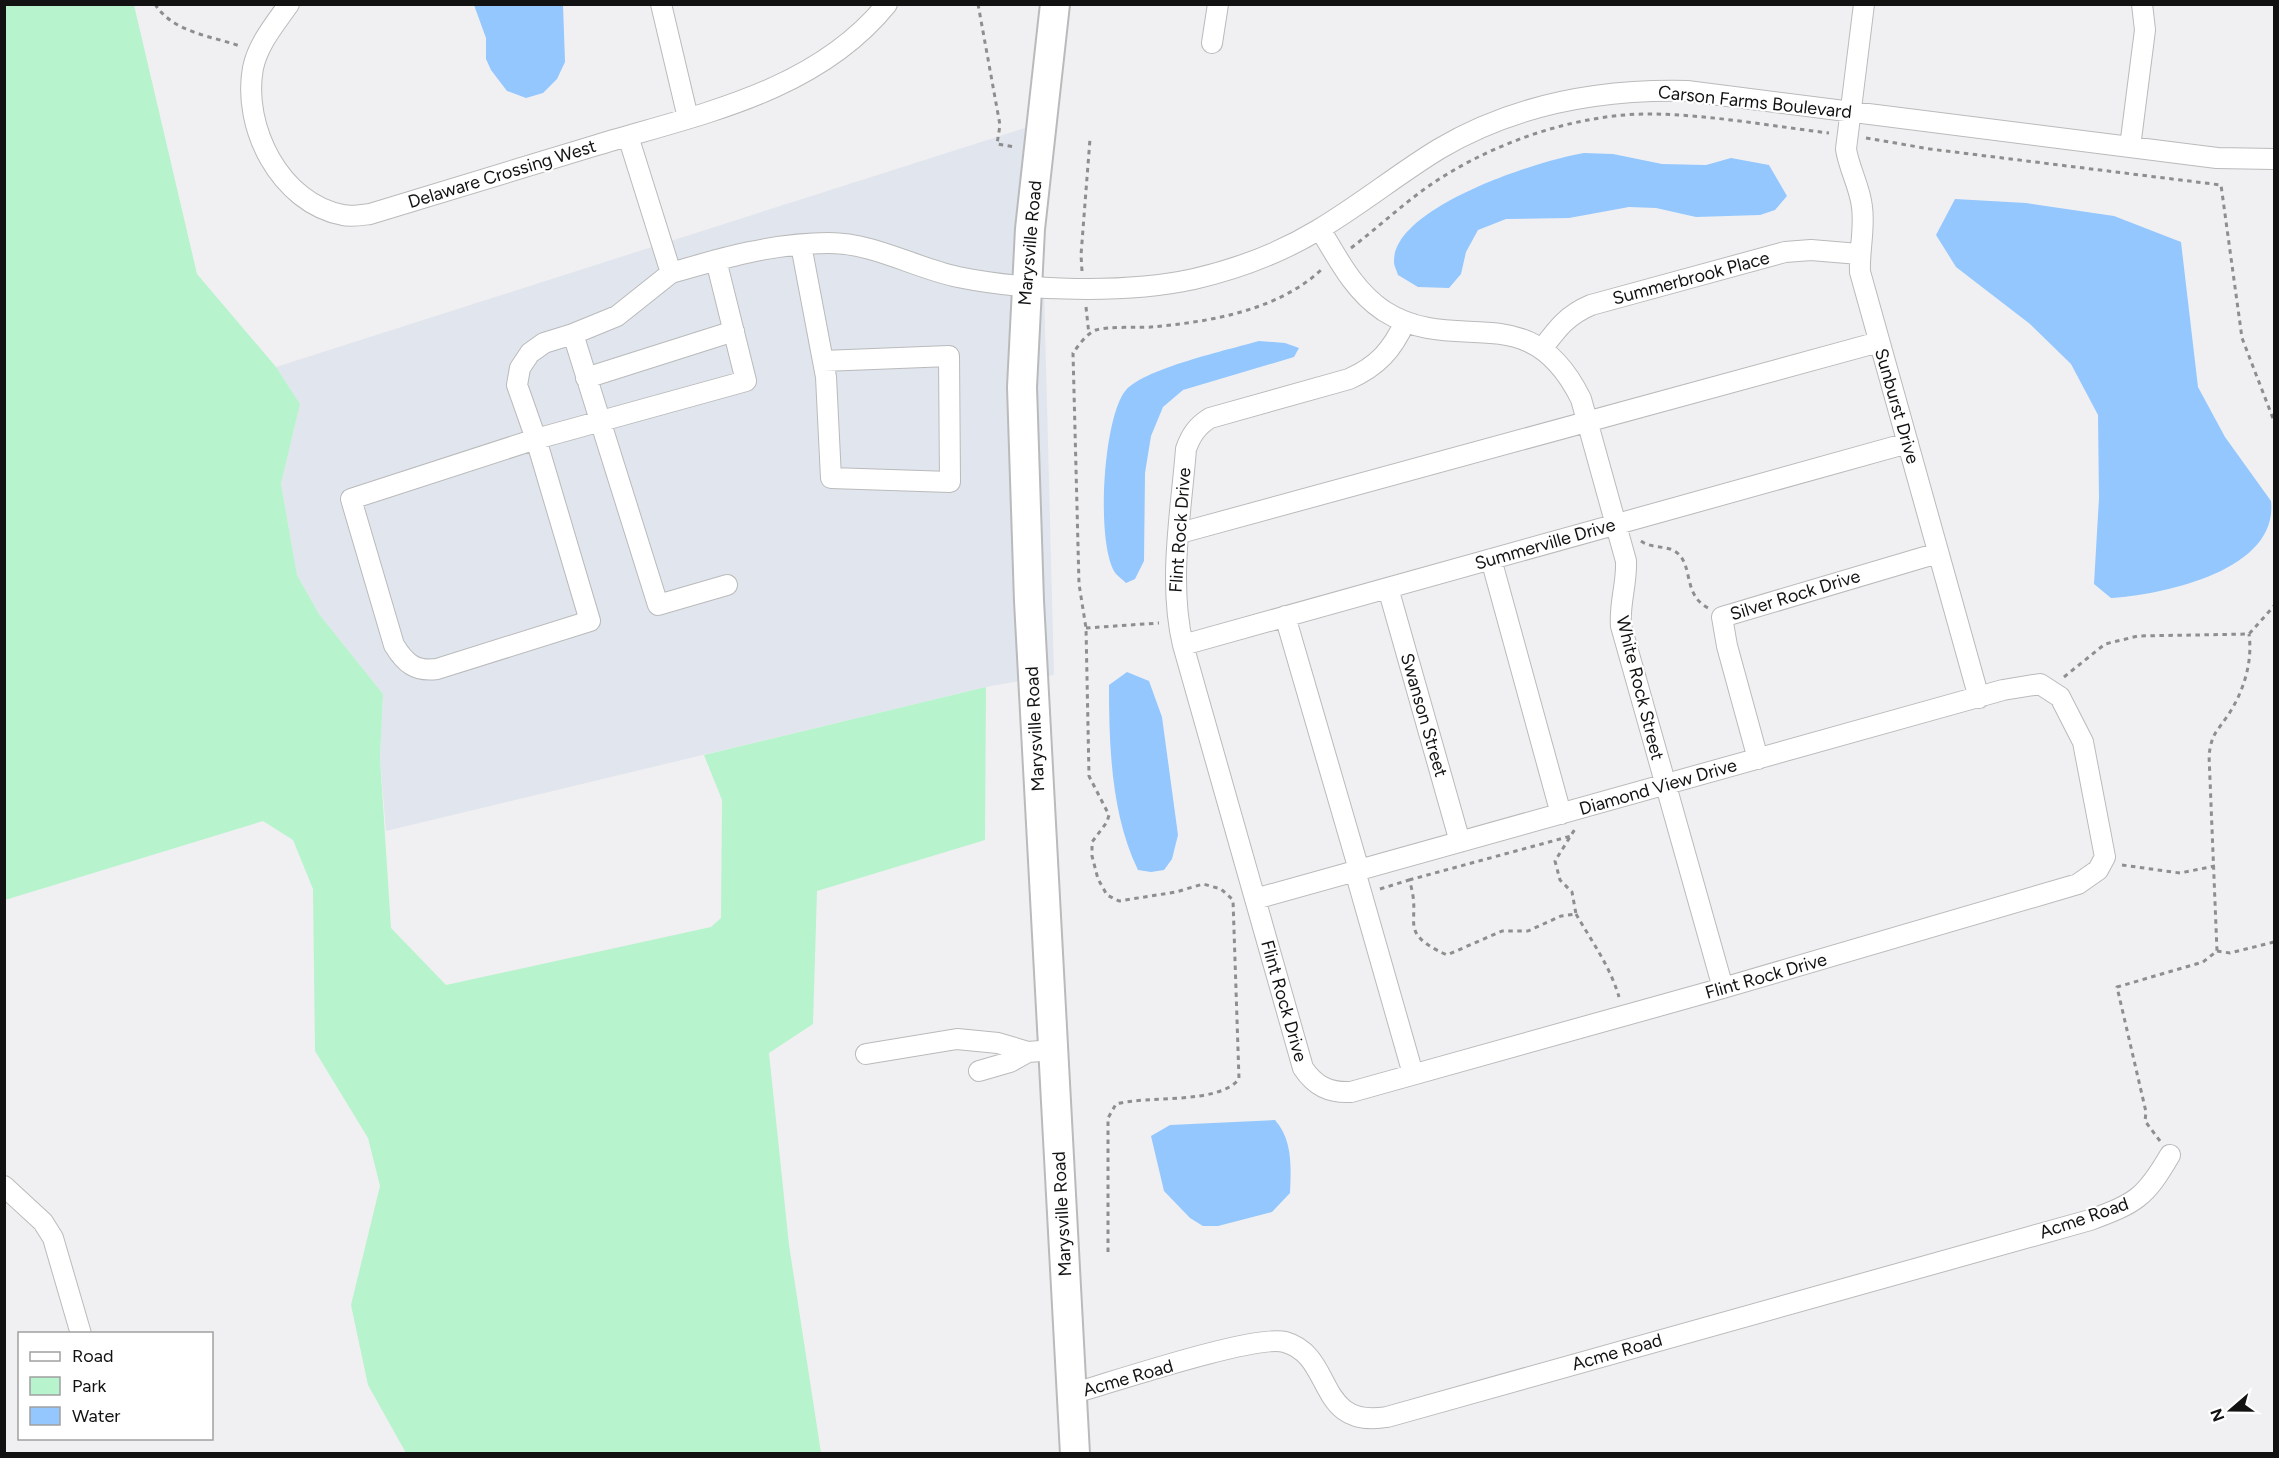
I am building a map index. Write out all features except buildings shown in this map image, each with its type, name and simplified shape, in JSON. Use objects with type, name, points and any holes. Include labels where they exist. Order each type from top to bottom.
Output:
[{"type":"highway","name":"Marysville Road","points":[[1055,4],[1038,150],[1026,285],[1022,387],[1023,469],[1040,1051],[1075,1454]]},
{"type":"street","name":"Delaware Crossing West","points":[[289,4],[259,52],[254,67],[250,97],[254,121],[271,160],[284,179],[320,208],[344,216],[370,214],[760,96],[832,57],[871,25],[887,4]]},
{"type":"street","points":[[661,4],[688,118]]},
{"type":"street","points":[[1212,43],[1218,4]]},
{"type":"street","name":"Sunburst Drive","points":[[1864,4],[1847,135],[1848,165],[1862,204],[1864,224],[1859,254],[1860,272],[1979,698]]},
{"type":"street","points":[[2130,147],[2145,30],[2142,4]]},
{"type":"street","name":"Carson Farms Boulevard","points":[[671,273],[716,260],[801,245],[831,243],[884,253],[957,277],[1026,285],[1084,288],[1149,286],[1192,279],[1235,268],[1276,252],[1320,229],[1440,149],[1479,129],[1555,102],[1621,92],[1687,91],[2217,158],[2274,159]]},
{"type":"street","points":[[628,136],[671,273],[617,316],[544,343],[530,353],[520,368],[517,385],[536,439],[590,621],[437,669],[424,671],[403,660],[394,645],[351,499],[536,439],[746,381],[716,260]]},
{"type":"street","points":[[1320,229],[1366,296],[1406,322]]},
{"type":"street","points":[[801,245],[824,369],[831,478],[950,482],[949,356],[824,369]]},
{"type":"street","name":"Summerbrook Place","points":[[1542,349],[1562,322],[1576,311],[1591,305],[1785,252],[1811,250],[1859,254]]},
{"type":"street","name":"White Rock Street","points":[[1406,322],[1429,328],[1495,331],[1518,337],[1542,349],[1559,363],[1572,381],[1587,421],[1626,561],[1626,578],[1620,607],[1621,626],[1723,988]]},
{"type":"street","name":"Flint Rock Drive","points":[[1406,322],[1395,343],[1368,370],[1349,379],[1210,418],[1199,425],[1190,437],[1186,449],[1175,595],[1177,622],[1303,1068],[1311,1080],[1323,1089],[1338,1093],[1351,1092],[1723,988],[2078,884],[2100,867]]},
{"type":"street","points":[[586,378],[734,332]]},
{"type":"street","points":[[573,334],[658,605],[727,585]]},
{"type":"street","points":[[1180,533],[1879,342]]},
{"type":"street","name":"Summerville Drive","points":[[1183,645],[1908,443]]},
{"type":"street","name":"Silver Rock Drive","points":[[1758,759],[1727,646],[1722,617],[1938,553]]},
{"type":"street","points":[[1491,559],[1569,819]]},
{"type":"street","name":"Swanson Street","points":[[1388,588],[1460,842]]},
{"type":"street","points":[[1285,616],[1413,1074]]},
{"type":"street","name":"Diamond View Drive","points":[[1255,899],[1460,842],[1569,819],[1665,785],[2003,690],[2040,684],[2054,693]]},
{"type":"street","points":[[2054,693],[2083,742],[2101,827],[2105,857],[2100,867]]},
{"type":"street","points":[[866,1054],[957,1039],[998,1043],[1040,1051]]},
{"type":"street","points":[[978,1071],[1040,1051]]},
{"type":"street","name":"Acme Road","points":[[1071,1394],[1235,1347],[1271,1341],[1285,1342],[1309,1357],[1332,1400],[1343,1411],[1358,1418],[1387,1417],[2090,1220],[2127,1206],[2153,1185],[2170,1155]]},
{"type":"street","points":[[4,1186],[43,1222],[53,1238],[80,1332]]},
{"type":"path","points":[[155,4],[162,15],[178,27],[259,52]]},
{"type":"path","points":[[978,4],[1000,125],[997,144],[1038,150]]},
{"type":"path","points":[[1108,1252],[1110,1186],[1108,1118],[1116,1104],[1132,1100],[1223,1092],[1239,1079],[1233,900],[1221,889],[1203,884],[1176,892],[1119,901],[1107,895],[1098,879],[1092,856],[1092,842],[1107,822],[1109,815],[1089,776],[1086,628],[1079,584],[1073,353],[1096,330],[1165,326],[1229,315],[1260,306],[1294,291],[1383,224],[1405,203],[1449,173],[1486,154],[1548,130],[1596,119],[1651,114],[1709,118],[1847,135],[1930,149],[2221,185],[2242,338],[2274,422]]},
{"type":"path","points":[[1089,335],[1081,255],[1090,139]]},
{"type":"path","points":[[1636,536],[1652,547],[1676,552],[1682,559],[1695,598],[1722,617]]},
{"type":"path","points":[[2054,693],[2105,644],[2138,636],[2249,634],[2274,606]]},
{"type":"path","points":[[1086,628],[1177,622]]},
{"type":"path","points":[[2217,951],[2209,755],[2212,735],[2227,717],[2243,687],[2251,653],[2249,634]]},
{"type":"path","points":[[1569,819],[1571,836],[1555,861],[1560,880],[1572,892],[1576,914],[1598,954],[1609,966],[1625,1016]]},
{"type":"path","points":[[1362,895],[1571,836]]},
{"type":"path","points":[[2100,867],[2180,873],[2215,866]]},
{"type":"path","points":[[1409,880],[1413,893],[1412,924],[1423,944],[1447,955],[1502,931],[1528,931],[1561,916],[1576,914]]},
{"type":"path","points":[[2170,1155],[2145,1121],[2146,1112],[2117,987],[2203,962],[2217,951],[2230,953],[2274,942]]},
{"type":"shaded area","points":[[1056,118],[1043,250],[1054,675],[986,687],[386,831],[380,758],[383,694],[319,614],[297,575],[281,484],[300,404],[276,367]]},
{"type":"green space","points":[[5,4],[134,5],[197,274],[276,367],[300,404],[281,484],[297,575],[319,614],[383,694],[380,758],[391,928],[446,985],[711,927],[721,918],[722,800],[704,755],[986,687],[985,840],[817,891],[813,1024],[769,1053],[789,1245],[821,1453],[406,1453],[368,1385],[351,1305],[380,1186],[368,1138],[315,1051],[313,889],[293,840],[263,821],[5,900]]},
{"type":"water","points":[[474,5],[563,5],[565,62],[557,79],[543,93],[526,98],[507,91],[491,70],[486,59],[486,38]]},
{"type":"water","points":[[1584,153],[1613,154],[1662,164],[1706,165],[1731,158],[1769,165],[1787,196],[1775,210],[1760,215],[1696,217],[1656,208],[1629,207],[1569,218],[1506,219],[1478,230],[1466,252],[1461,274],[1449,288],[1418,287],[1398,275],[1394,262],[1400,242],[1417,223],[1442,205],[1504,176],[1535,165]]},
{"type":"water","points":[[1955,199],[2026,203],[2114,216],[2181,242],[2198,387],[2225,437],[2271,501],[2268,525],[2256,546],[2237,562],[2185,585],[2132,596],[2111,598],[2094,584],[2099,498],[2098,415],[2071,364],[2030,324],[1956,267],[1936,235]]},
{"type":"water","points":[[1259,341],[1285,343],[1299,348],[1294,357],[1183,390],[1163,407],[1151,436],[1145,473],[1144,561],[1135,579],[1126,583],[1116,574],[1109,559],[1105,537],[1104,481],[1107,452],[1118,404],[1126,390],[1151,374]]},
{"type":"water","points":[[1127,672],[1149,681],[1162,717],[1178,835],[1172,859],[1164,870],[1151,872],[1138,870],[1129,848],[1122,826],[1113,779],[1109,685]]},
{"type":"water","points":[[1275,1120],[1288,1145],[1290,1193],[1272,1212],[1218,1226],[1203,1226],[1190,1218],[1164,1191],[1151,1136],[1170,1125]]}]
